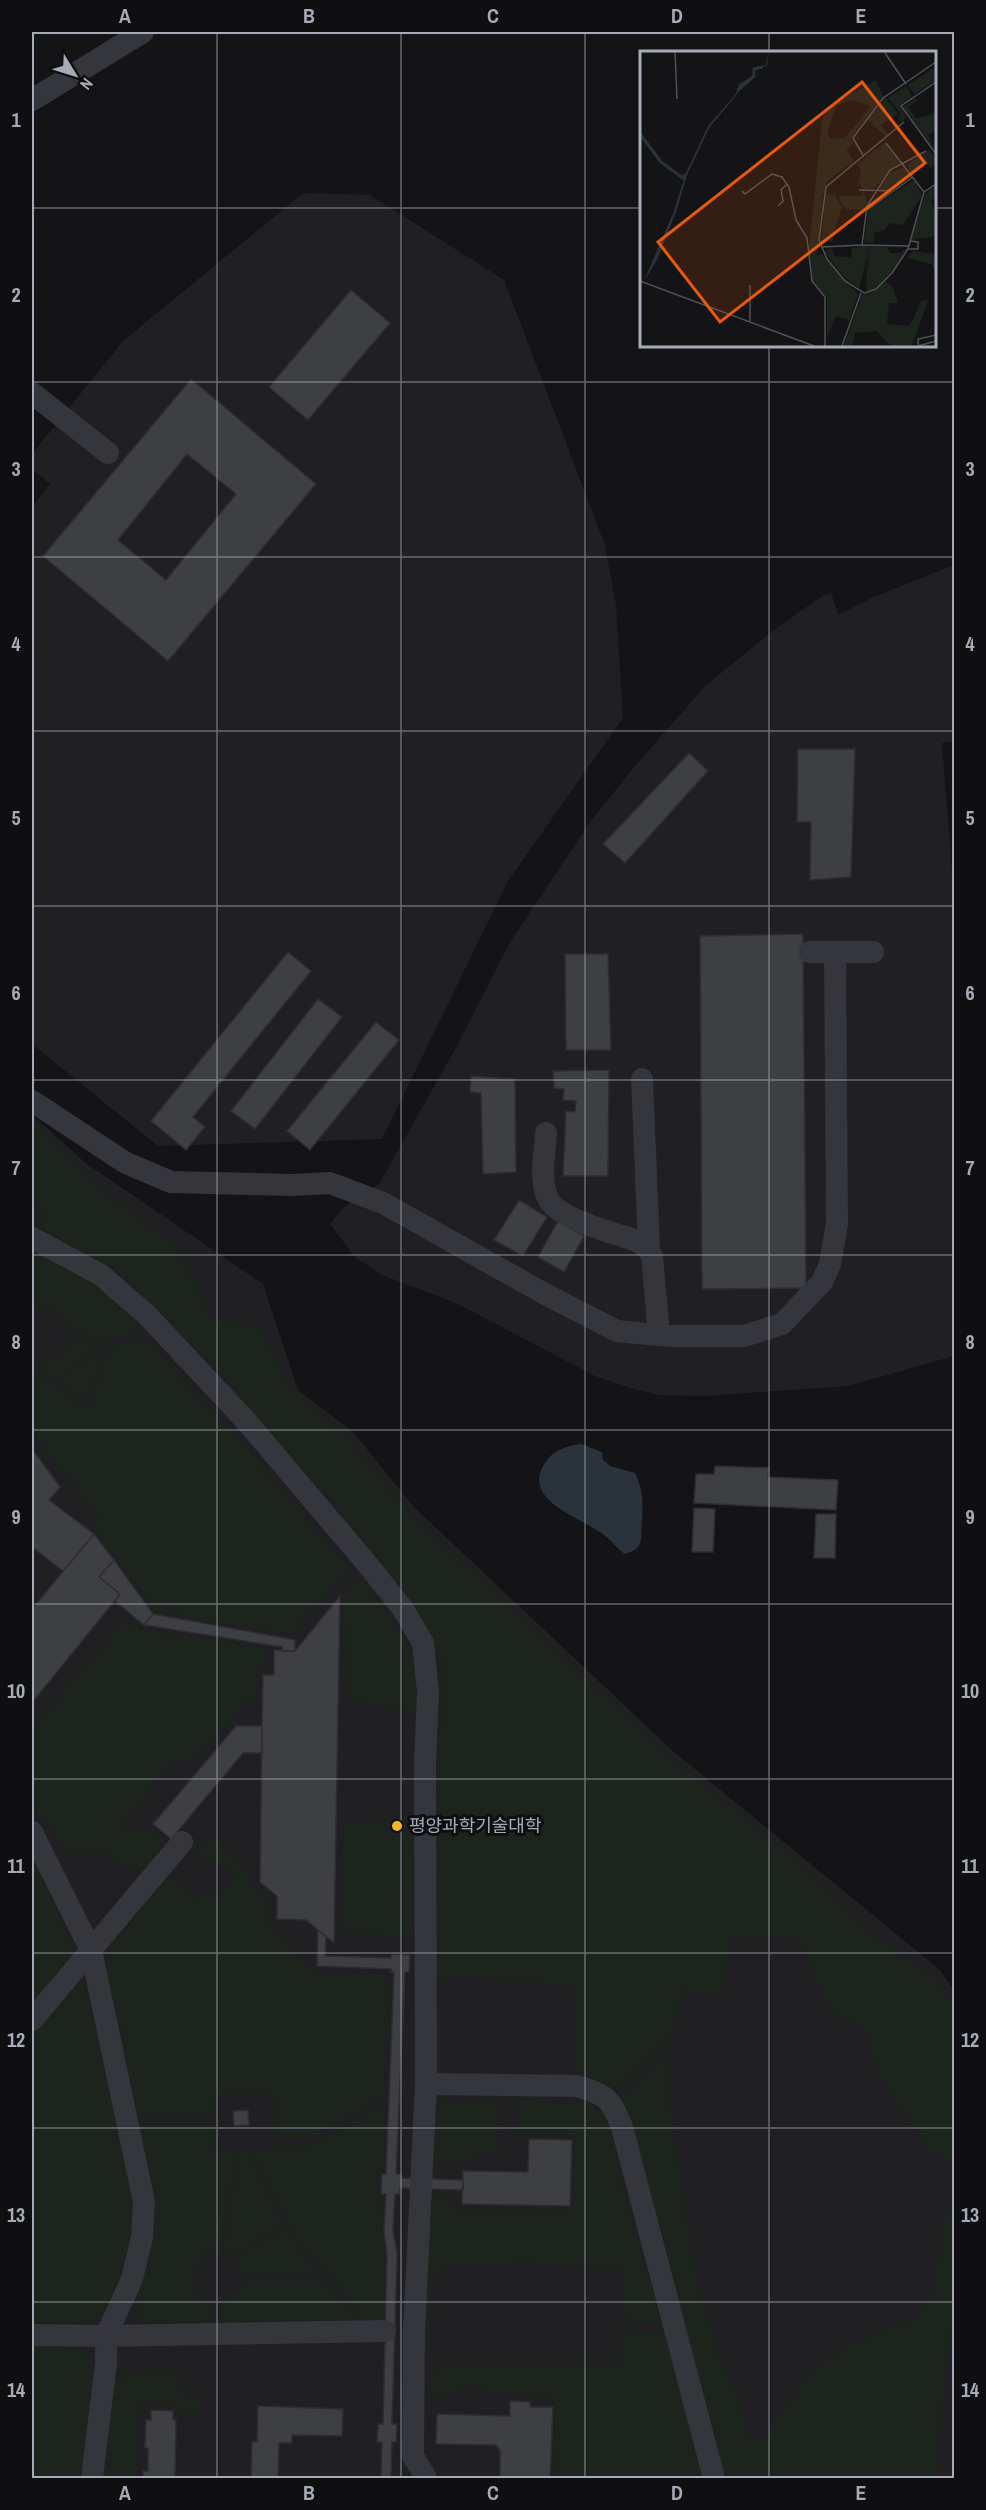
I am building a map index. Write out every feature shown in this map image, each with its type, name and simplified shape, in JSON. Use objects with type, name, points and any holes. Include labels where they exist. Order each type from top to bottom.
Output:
[{"type":"street","points":[[32,100],[143,32]]},
{"type":"street","points":[[32,393],[108,453]]},
{"type":"street","points":[[810,952],[873,952]]},
{"type":"street","points":[[32,1101],[126,1163],[171,1182],[291,1185],[330,1183],[383,1203],[545,1294],[617,1331],[659,1335],[744,1336],[782,1324],[812,1295],[822,1282],[830,1264],[837,1224],[835,952]]},
{"type":"street","points":[[642,1079],[649,1248],[652,1256],[659,1335]]},
{"type":"street","points":[[546,1133],[543,1177],[550,1203],[566,1214],[609,1233],[637,1240],[649,1248]]},
{"type":"street","points":[[32,1238],[101,1275],[147,1315],[247,1422],[368,1565],[403,1609],[423,1643],[428,1692],[425,1766],[426,2084],[398,2331],[413,2456],[426,2478]]},
{"type":"street","points":[[32,1832],[91,1950],[144,2202],[142,2237],[132,2279],[106,2336],[106,2363],[92,2478]]},
{"type":"street","points":[[32,2020],[182,1842]]},
{"type":"street","points":[[426,2084],[578,2086],[602,2094],[614,2108],[622,2127],[714,2478]]},
{"type":"street","points":[[32,2335],[106,2336],[398,2331]]},
{"type":"shaded area","points":[[303,193],[370,195],[504,280],[605,545],[616,605],[623,718],[508,881],[382,1139],[158,1146],[32,1044],[32,507],[50,484],[32,469],[32,454],[123,341]]},
{"type":"shaded area","points":[[954,565],[954,741],[942,743],[954,897],[954,1356],[848,1386],[705,1396],[660,1395],[595,1376],[458,1304],[382,1275],[355,1257],[330,1224],[344,1207],[379,1184],[457,1046],[510,942],[590,822],[631,771],[704,687],[770,633],[815,601],[831,592],[838,615],[874,597]]},
{"type":"shaded area","name":"평양과학기술대학","points":[[32,1115],[87,1164],[263,1284],[298,1390],[353,1432],[414,1507],[673,1751],[939,1969],[954,1990],[954,2478],[32,2478]]},
{"type":"shaded area","points":[[32,1119],[112,1199],[175,1245],[212,1318],[262,1329],[288,1386],[348,1439],[406,1510],[667,1755],[788,1854],[856,1924],[935,1978],[954,2006],[954,2162],[931,2152],[877,2071],[865,2028],[831,2013],[799,1939],[732,1936],[720,1996],[682,1990],[671,2036],[615,2092],[592,2083],[511,2079],[511,2073],[572,2075],[575,2073],[575,1985],[456,1976],[434,1978],[443,1655],[368,1544],[190,1343],[117,1272],[37,1226],[45,1215],[32,1203]]},
{"type":"shaded area","points":[[32,1250],[88,1279],[106,1292],[144,1331],[106,1341],[75,1332],[58,1311],[46,1308],[32,1310]]},
{"type":"shaded area","points":[[75,1336],[100,1343],[66,1373],[56,1377],[32,1366],[32,1362],[41,1364],[61,1358]]},
{"type":"shaded area","points":[[144,1338],[232,1432],[348,1568],[291,1634],[155,1610],[92,1525],[99,1517],[32,1432],[32,1372],[52,1382],[86,1408],[93,1398],[109,1347]]},
{"type":"shaded area","points":[[104,1347],[86,1400],[60,1380]]},
{"type":"shaded area","points":[[581,1444],[602,1452],[603,1460],[610,1466],[635,1473],[638,1479],[642,1502],[641,1541],[632,1552],[625,1554],[619,1550],[604,1535],[557,1506],[540,1488],[539,1476],[548,1459],[560,1449]]},
{"type":"shaded area","points":[[359,1576],[406,1640],[415,1667],[417,1713],[348,1698],[344,1596]]},
{"type":"shaded area","points":[[123,1622],[142,1630],[266,1648],[266,1668],[256,1670],[255,1698],[245,1701],[231,1721],[196,1758],[172,1761],[151,1784],[153,1787],[118,1825],[148,1830],[162,1840],[159,1853],[148,1867],[129,1868],[102,1851],[65,1855],[49,1824],[32,1810],[32,1731]]},
{"type":"shaded area","points":[[415,1822],[411,1937],[340,1932],[343,1823]]},
{"type":"shaded area","points":[[210,1838],[247,1866],[251,1887],[268,1903],[271,1926],[315,1973],[385,1974],[389,1984],[383,2100],[375,2101],[318,2135],[300,2140],[274,2140],[274,2092],[213,2094],[213,2118],[138,2118],[120,2019],[108,1982],[108,1961],[113,1946],[166,1876],[198,1901],[210,1887],[222,1896],[236,1875],[212,1857],[207,1863],[197,1854]]},
{"type":"shaded area","points":[[32,1852],[75,1955],[32,2009]]},
{"type":"shaded area","points":[[83,1984],[133,2183],[134,2228],[110,2304],[91,2322],[32,2322],[32,2036],[65,1997]]},
{"type":"shaded area","points":[[667,2052],[669,2103],[694,2270],[723,2371],[735,2387],[749,2442],[768,2436],[773,2421],[805,2381],[844,2346],[914,2320],[933,2293],[946,2215],[954,2205],[954,2302],[934,2478],[726,2478],[619,2098]]},
{"type":"shaded area","points":[[517,2099],[593,2103],[602,2113],[615,2135],[622,2186],[663,2323],[627,2322],[627,2313],[623,2313],[625,2268],[565,2267],[528,2262],[447,2266],[434,2274],[431,2348],[423,2349],[425,2193],[452,2194],[452,2210],[573,2209],[575,2135],[517,2134]]},
{"type":"shaded area","points":[[499,2100],[497,2151],[476,2151],[476,2162],[426,2161],[427,2122],[445,2101]]},
{"type":"shaded area","points":[[381,2106],[385,2107],[383,2170],[379,2171],[378,2196],[383,2196],[382,2231],[386,2255],[383,2321],[363,2321],[343,2291],[290,2229],[252,2152],[271,2152],[272,2148],[304,2147]]},
{"type":"shaded area","points":[[139,2125],[213,2125],[213,2152],[237,2152],[219,2251],[204,2254],[191,2272],[201,2299],[214,2299],[213,2322],[139,2321],[142,2285],[155,2226],[155,2201]]},
{"type":"shaded area","points":[[240,2152],[249,2153],[282,2225],[233,2254],[224,2253]]},
{"type":"shaded area","points":[[284,2229],[320,2274],[243,2274],[240,2272],[235,2256]]},
{"type":"shaded area","points":[[245,2279],[326,2281],[355,2320],[221,2322],[220,2301],[230,2300]]},
{"type":"shaded area","points":[[661,2331],[668,2336],[707,2478],[553,2478],[555,2407],[551,2397],[496,2392],[469,2386],[420,2402],[438,2366],[491,2364],[540,2366],[541,2363],[620,2365],[621,2332]]},
{"type":"shaded area","points":[[32,2344],[75,2344],[92,2360],[92,2386],[83,2478],[32,2478]]},
{"type":"shaded area","points":[[145,2369],[177,2371],[180,2393],[202,2394],[198,2415],[178,2414],[173,2404],[156,2400],[139,2405],[135,2478],[104,2478],[114,2381]]},
{"type":"building","points":[[351,290],[390,323],[308,420],[269,387]]},
{"type":"building","points":[[191,379],[316,484],[168,661],[43,556]],"holes":[[[187,454],[236,494],[166,580],[118,540]]]},
{"type":"building","points":[[798,749],[855,749],[851,877],[810,880],[811,822],[797,822]]},
{"type":"building","points":[[689,753],[708,771],[625,863],[603,844]]},
{"type":"building","points":[[803,934],[806,1288],[702,1289],[700,936]]},
{"type":"building","points":[[288,952],[311,971],[193,1117],[205,1127],[186,1150],[151,1121]]},
{"type":"building","points":[[565,954],[608,954],[611,1050],[566,1050]]},
{"type":"building","points":[[318,999],[342,1017],[255,1129],[231,1111]]},
{"type":"building","points":[[376,1022],[399,1040],[310,1150],[287,1131]]},
{"type":"building","points":[[609,1070],[608,1176],[563,1176],[566,1111],[575,1112],[576,1101],[563,1100],[564,1089],[554,1088],[553,1071]]},
{"type":"building","points":[[471,1076],[515,1079],[516,1172],[483,1174],[481,1093],[470,1092]]},
{"type":"building","points":[[519,1200],[547,1217],[523,1256],[494,1240]]},
{"type":"building","points":[[558,1221],[584,1236],[564,1272],[538,1257]]},
{"type":"building","points":[[33,1450],[60,1487],[49,1500],[94,1534],[63,1571],[32,1547]]},
{"type":"building","points":[[715,1466],[769,1468],[768,1477],[838,1480],[836,1510],[694,1503],[696,1474],[714,1474]]},
{"type":"building","points":[[694,1508],[715,1509],[713,1552],[692,1552]]},
{"type":"building","points":[[816,1514],[836,1514],[835,1558],[814,1558]]},
{"type":"building","points":[[94,1534],[114,1560],[99,1577],[120,1594],[32,1703],[32,1609]]},
{"type":"building","points":[[114,1560],[153,1614],[144,1625],[115,1601],[120,1594],[99,1577]]},
{"type":"building","points":[[340,1596],[334,1943],[306,1920],[277,1919],[277,1896],[260,1882],[262,1726],[263,1675],[274,1675],[274,1650],[295,1651]]},
{"type":"building","points":[[153,1614],[295,1640],[295,1651],[282,1651],[282,1647],[144,1625]]},
{"type":"building","points":[[236,1726],[262,1726],[262,1753],[243,1753],[171,1839],[153,1824]]},
{"type":"building","points":[[318,1930],[326,1937],[325,1956],[391,1958],[391,1954],[410,1955],[409,1972],[405,1972],[396,2174],[401,2174],[401,2178],[463,2180],[463,2190],[400,2188],[400,2194],[395,2194],[393,2229],[397,2254],[392,2424],[397,2424],[396,2442],[392,2442],[391,2478],[381,2478],[382,2442],[377,2442],[378,2424],[383,2424],[387,2256],[384,2231],[386,2194],[381,2194],[382,2174],[386,2174],[394,1972],[391,1972],[391,1969],[317,1966]]},
{"type":"building","points":[[248,2110],[249,2125],[234,2126],[233,2111]]},
{"type":"building","points":[[529,2139],[572,2140],[570,2206],[462,2204],[463,2171],[528,2172]]},
{"type":"building","points":[[510,2401],[530,2402],[530,2407],[553,2407],[550,2478],[500,2478],[500,2450],[496,2445],[436,2444],[437,2414],[510,2416]]},
{"type":"building","points":[[258,2406],[343,2409],[342,2436],[292,2435],[292,2443],[279,2443],[278,2478],[251,2478],[252,2442],[257,2442]]},
{"type":"building","points":[[151,2410],[173,2411],[173,2420],[176,2420],[175,2478],[143,2478],[143,2471],[148,2471],[148,2448],[145,2448],[146,2420],[151,2420]]},
{"type":"place","name":"평양과학기술대학","points":[[397,1826]]}]
